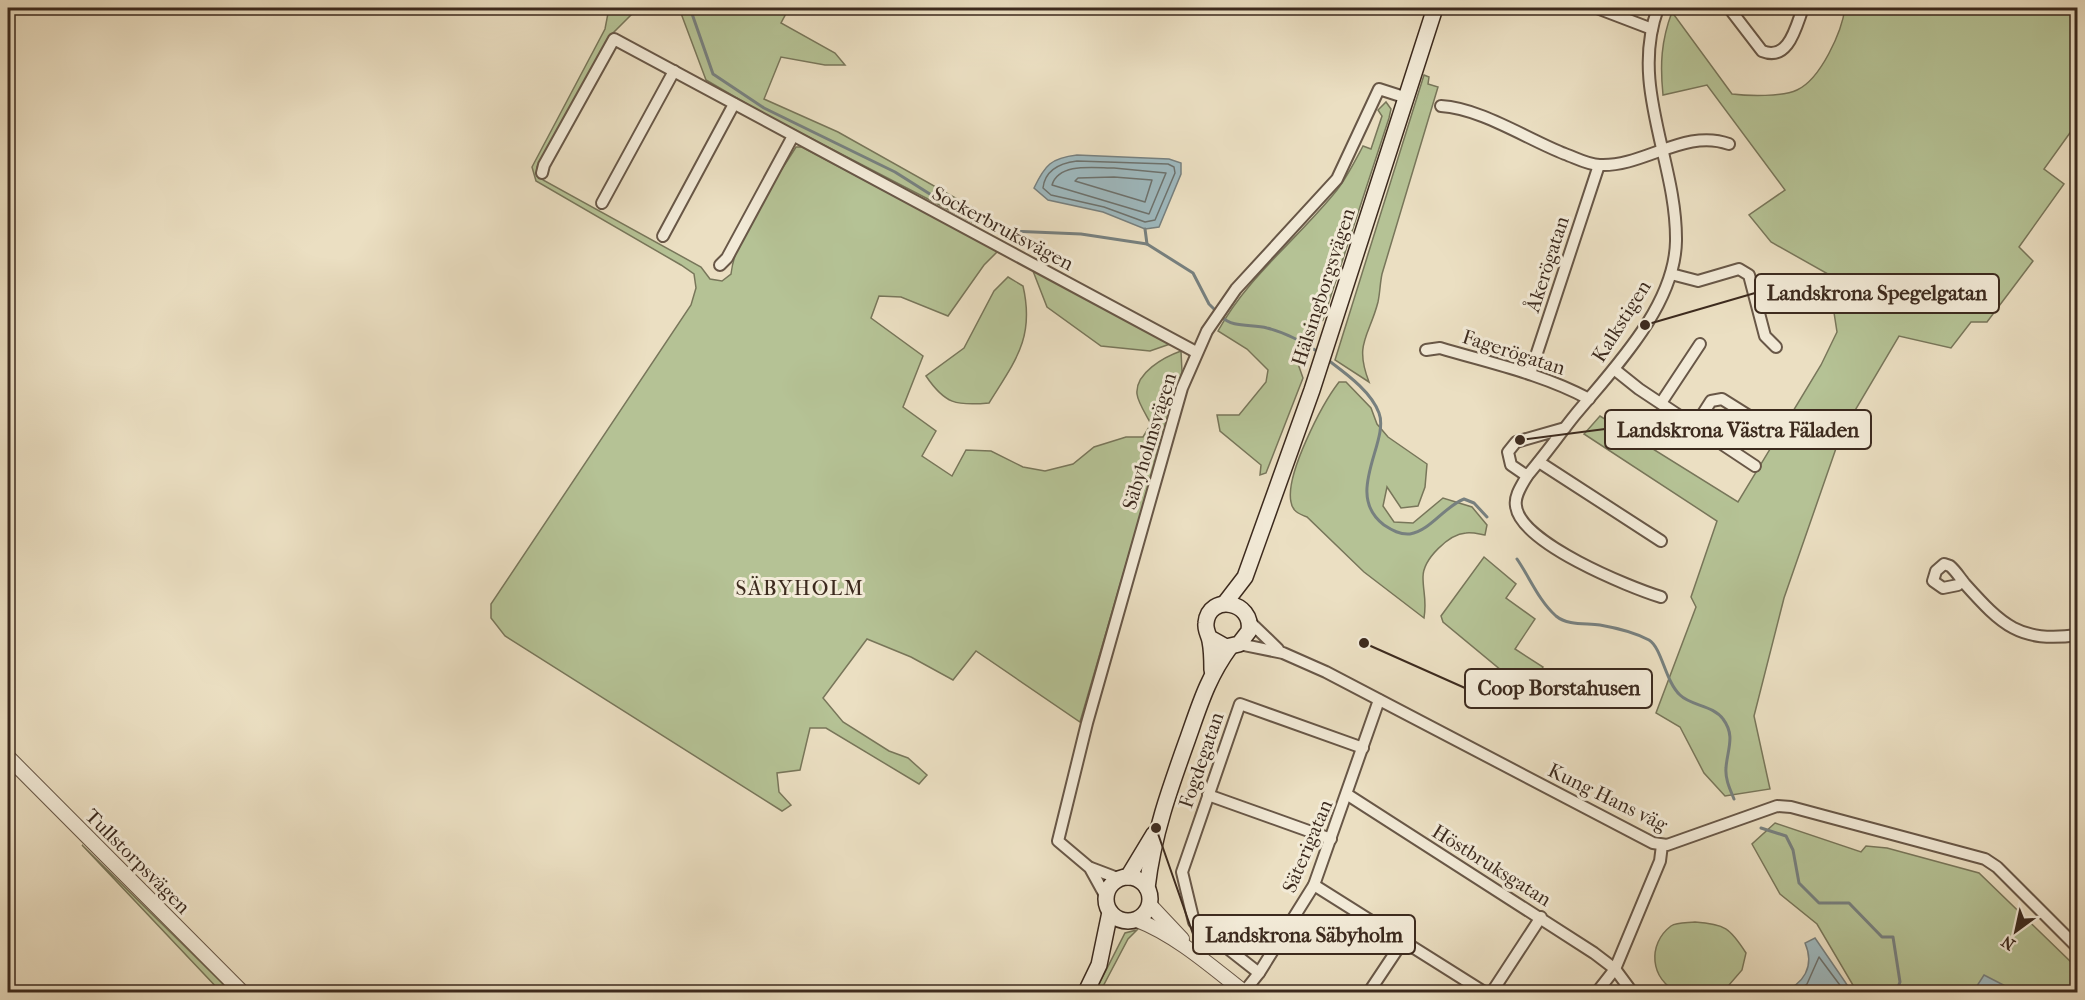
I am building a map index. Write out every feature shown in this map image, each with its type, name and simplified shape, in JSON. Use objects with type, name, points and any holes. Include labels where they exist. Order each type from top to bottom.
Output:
[{"type":"main road","name":"Hälsingborgsvägen","points":[[1225,603],[1245,577],[1312,390],[1435,8]]},
{"type":"main road","name":"Hälsingborgsvägen","points":[[1245,577],[1247,616]]},
{"type":"main road","points":[[1086,993],[1099,965],[1133,921],[1145,914],[1150,904],[1147,888],[1156,832],[1212,670],[1210,638],[1206,627],[1208,616],[1215,608],[1225,603],[1235,605],[1247,616],[1248,635],[1235,645],[1212,670]]},
{"type":"main road","points":[[1210,638],[1219,645],[1235,645]]},
{"type":"main road","points":[[1099,965],[1112,884],[1124,878],[1156,832]]},
{"type":"main road","points":[[1124,878],[1139,880],[1147,888]]},
{"type":"main road","points":[[1108,904],[1118,919],[1133,921]]},
{"type":"street","points":[[1597,8],[1652,29]]},
{"type":"street","name":"Kalkstigen","points":[[1658,8],[1652,29],[1647,71],[1673,212],[1676,241],[1671,274],[1645,325],[1614,369],[1527,476],[1515,503],[1517,512],[1529,528],[1581,564],[1608,578],[1661,597]]},
{"type":"street","points":[[1729,8],[1762,51],[1775,53],[1781,51],[1791,40],[1803,8]]},
{"type":"street","name":"Sockerbruksvägen","points":[[542,173],[543,165],[614,39],[1196,352]]},
{"type":"street","points":[[602,203],[674,71]]},
{"type":"street","name":"Säbyholmsvägen","points":[[1108,904],[1090,868],[1058,841],[1182,388],[1207,331],[1236,289],[1337,179],[1379,89],[1407,98]]},
{"type":"street","points":[[663,236],[734,104]]},
{"type":"street","points":[[1441,106],[1458,107],[1538,143],[1599,165],[1716,139],[1730,144]]},
{"type":"street","points":[[720,265],[727,258],[793,136]]},
{"type":"street","name":"Åkerögatan","points":[[1530,374],[1599,165]]},
{"type":"street","points":[[1671,274],[1698,281],[1739,269],[1749,275],[1765,336],[1776,347]]},
{"type":"street","points":[[1661,403],[1700,344]]},
{"type":"street","name":"Fagerögatan","points":[[1426,350],[1440,348],[1530,374],[1567,387],[1589,399]]},
{"type":"street","points":[[1614,369],[1755,466]]},
{"type":"street","points":[[1695,426],[1711,401],[1722,399],[1773,431]]},
{"type":"street","points":[[1527,476],[1509,462],[1508,452],[1513,444],[1565,428]]},
{"type":"street","points":[[1539,462],[1661,541]]},
{"type":"street","points":[[1962,580],[1994,616],[2012,629],[2041,638],[2078,634]]},
{"type":"street","name":"Kung Hans väg","points":[[1247,616],[1283,653]]},
{"type":"street","name":"Kung Hans väg","points":[[1235,645],[1283,653],[1379,700],[1653,843],[1667,845],[1777,806],[1791,807],[1985,859],[1996,867],[2078,948]]},
{"type":"street","name":"Säterigatan","points":[[1244,992],[1259,973],[1314,885],[1348,795],[1379,700]]},
{"type":"street","name":"Fogdegatan","points":[[1259,973],[1194,922],[1183,865],[1240,704],[1363,748]]},
{"type":"street","name":"Tullstorpsvägen","points":[[8,757],[242,993]]},
{"type":"street","points":[[1208,795],[1331,839]]},
{"type":"street","name":"Höstbruksgatan","points":[[1348,795],[1541,917],[1615,969],[1632,993]]},
{"type":"street","points":[[1597,993],[1615,969],[1660,861],[1662,845]]},
{"type":"street","name":"Säbyholmsvägen","points":[[1090,868],[1124,878]]},
{"type":"street","points":[[1314,885],[1484,993]]},
{"type":"street","points":[[1150,904],[1203,959]]},
{"type":"street","points":[[1492,993],[1541,917]]},
{"type":"street","points":[[1133,921],[1156,929],[1203,959],[1244,992]]},
{"type":"street","points":[[1369,993],[1402,941]]},
{"type":"green space","points":[[609,8],[638,8],[610,36],[537,167],[543,180],[701,267],[710,279],[722,281],[731,274],[740,242],[757,209],[796,147],[802,147],[998,251],[984,265],[948,316],[901,297],[879,296],[871,318],[923,356],[903,407],[936,431],[922,456],[952,476],[966,450],[991,451],[1023,467],[1045,471],[1073,464],[1094,447],[1126,437],[1143,437],[1151,424],[1137,394],[1141,379],[1159,362],[1181,351],[1182,372],[1080,722],[976,651],[953,680],[911,657],[867,639],[823,698],[843,722],[889,751],[908,758],[927,775],[919,784],[826,728],[810,728],[800,770],[777,773],[779,792],[791,805],[782,811],[505,636],[491,618],[491,604],[691,305],[696,288],[694,274],[681,265],[536,181],[532,167],[605,29]]},
{"type":"green space","points":[[679,8],[789,8],[781,23],[835,53],[845,65],[825,65],[781,57],[764,99],[838,132],[977,210],[982,216],[978,225],[766,115],[706,80]]},
{"type":"green space","points":[[1845,8],[2077,8],[2077,102],[2072,107],[2077,123],[2044,169],[2064,184],[2019,247],[2033,261],[1987,322],[1971,322],[1951,348],[1899,336],[1841,434],[1784,598],[1754,716],[1770,789],[1725,796],[1704,773],[1680,727],[1656,713],[1696,607],[1691,597],[1717,521],[1584,434],[1600,416],[1738,502],[1821,365],[1837,332],[1828,274],[1771,242],[1749,215],[1785,190],[1707,85],[1663,95],[1662,63],[1666,33],[1672,12],[1732,94],[1783,94],[1797,90],[1806,84],[1822,65],[1840,29]]},
{"type":"green space","points":[[1424,75],[1429,77],[1428,84],[1438,87],[1382,274],[1378,302],[1364,341],[1363,358],[1369,382],[1335,360]]},
{"type":"green space","points":[[1386,102],[1391,109],[1389,118],[1323,320],[1320,322],[1316,337],[1306,340],[1297,361],[1303,378],[1266,473],[1260,475],[1261,465],[1220,431],[1217,415],[1239,415],[1266,382],[1268,370],[1247,349],[1218,331],[1230,311],[1259,275],[1337,190],[1363,146],[1371,149],[1382,116],[1378,110]]},
{"type":"green space","points":[[1033,271],[1039,272],[1170,344],[1150,351],[1101,346],[1047,307]]},
{"type":"green space","points":[[1008,277],[1023,286],[1026,320],[1020,348],[989,403],[968,404],[952,401],[939,392],[926,376],[964,348],[994,291]]},
{"type":"green space","points":[[1339,382],[1346,382],[1371,408],[1377,424],[1388,437],[1427,464],[1425,487],[1418,506],[1401,508],[1387,487],[1383,506],[1394,522],[1413,523],[1443,498],[1472,507],[1487,525],[1485,535],[1459,534],[1432,555],[1423,577],[1424,618],[1364,572],[1307,517],[1293,508],[1291,490],[1299,458],[1323,406]]},
{"type":"green space","points":[[1484,557],[1516,584],[1506,598],[1535,619],[1515,649],[1543,667],[1532,686],[1501,670],[1443,622],[1441,616]]},
{"type":"green space","points":[[1775,823],[1861,852],[1866,846],[1887,848],[1979,873],[2074,965],[2077,973],[2077,992],[1857,992],[1817,924],[1780,894],[1752,844]]},
{"type":"green space","points":[[82,845],[231,992],[221,992]]},
{"type":"green space","points":[[1695,922],[1713,924],[1726,929],[1736,938],[1746,953],[1742,970],[1723,992],[1678,992],[1662,979],[1657,971],[1655,952],[1663,934],[1673,925]]},
{"type":"green space","points":[[1137,930],[1128,939],[1100,992],[1095,992],[1125,933]]},
{"type":"water","points":[[1077,155],[1169,159],[1181,163],[1181,174],[1159,227],[1145,229],[1103,212],[1048,200],[1034,188],[1050,164],[1061,158]]},
{"type":"water","points":[[1815,938],[1852,992],[1781,992],[1796,985],[1805,974],[1809,959],[1805,943]]},
{"type":"water","points":[[1984,975],[2017,992],[1973,992]]},
{"type":"waterway","points":[[690,8],[713,74],[764,108],[895,172],[971,220],[1013,231],[1081,234],[1147,244],[1193,273],[1209,304],[1217,312]]},
{"type":"waterway","points":[[1145,229],[1147,244]]},
{"type":"waterway","points":[[1222,317],[1231,323],[1280,332],[1318,352]]},
{"type":"waterway","points":[[1328,360],[1364,390],[1379,413],[1381,425],[1370,468],[1367,499],[1372,512],[1384,525],[1403,534],[1417,532],[1464,499],[1474,503],[1487,517]]},
{"type":"waterway","points":[[1517,559],[1540,596],[1556,616],[1572,623],[1619,629],[1649,640],[1657,650],[1671,682],[1680,695],[1719,714],[1729,731],[1726,776],[1734,799]]},
{"type":"waterway","points":[[1761,828],[1786,836],[1793,850],[1799,883],[1819,903],[1849,903],[1882,937],[1893,937],[1900,982],[1896,992]]},
{"type":"place","name":"Landskrona Spegelgatan","points":[[1645,325]]},
{"type":"place","name":"Landskrona Västra Fäladen","points":[[1520,440]]},
{"type":"place","name":"Coop Borstahusen","points":[[1364,643]]},
{"type":"place","name":"Landskrona Säbyholm","points":[[1156,828]]},
{"type":"district","name":"SÄBYHOLM","points":[[800,588]]}]
